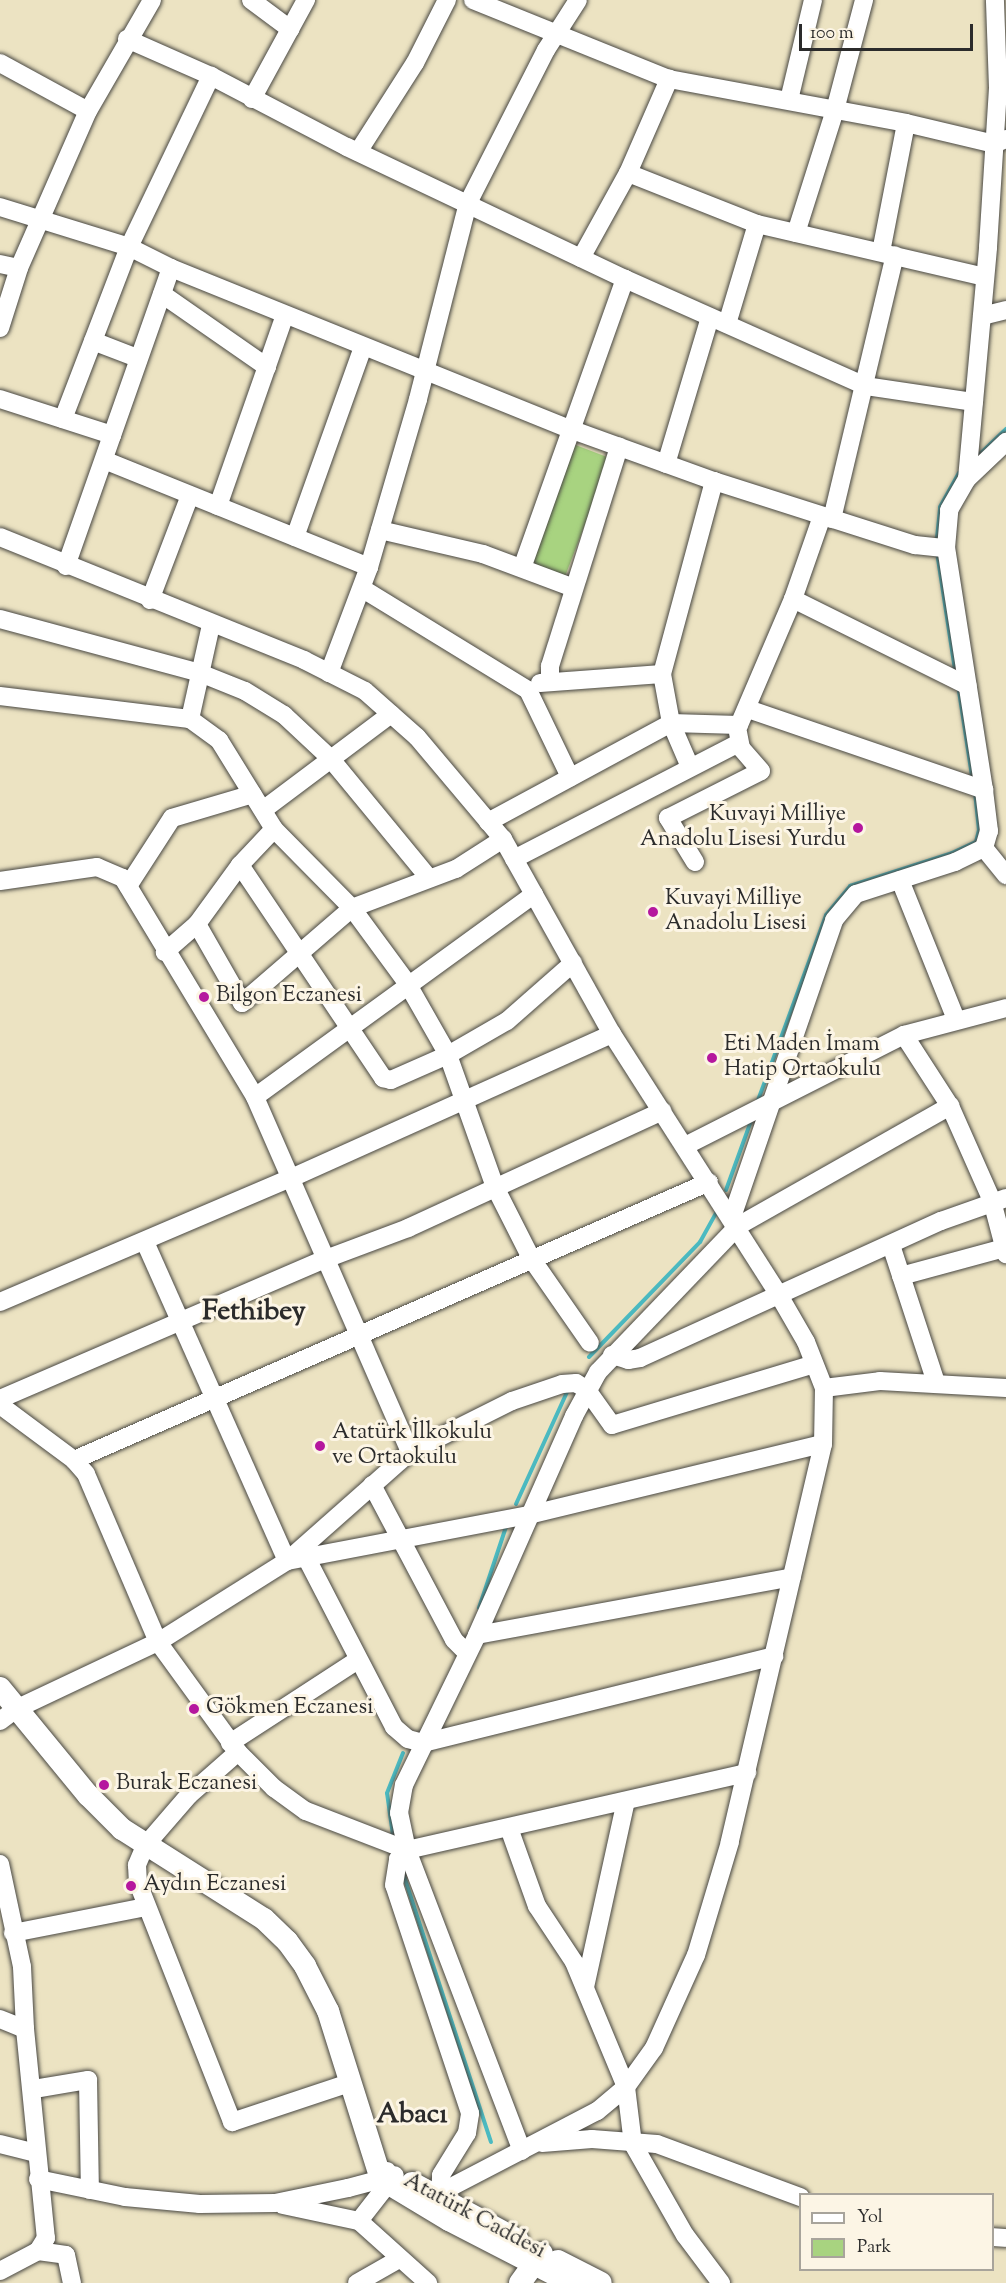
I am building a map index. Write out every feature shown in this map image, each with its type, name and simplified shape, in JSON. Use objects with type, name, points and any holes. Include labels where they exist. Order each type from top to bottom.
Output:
[{"type":"main road","name":"Atatürk Caddesi","points":[[0,1688],[8,1715],[105,1814],[145,1846],[264,1919],[286,1941],[305,1966],[328,2011],[386,2176],[537,2258],[601,2283]]},
{"type":"main road","name":"Atatürk Caddesi","points":[[537,2258],[571,2283]]},
{"type":"main road","points":[[520,2283],[537,2258]]},
{"type":"street","points":[[0,328],[20,268],[87,111],[127,39],[152,0]]},
{"type":"street","points":[[251,0],[290,29]]},
{"type":"street","points":[[252,99],[306,0]]},
{"type":"street","points":[[358,152],[415,63],[447,0]]},
{"type":"street","points":[[472,0],[669,79],[789,100],[1000,142]]},
{"type":"street","points":[[329,673],[363,589],[468,203],[578,0]]},
{"type":"street","points":[[789,100],[813,0]]},
{"type":"street","points":[[795,233],[835,110],[863,0]]},
{"type":"street","points":[[967,479],[985,277],[997,244],[1000,142],[999,3]]},
{"type":"street","points":[[127,39],[211,76],[358,152],[580,258],[864,386],[974,402]]},
{"type":"street","points":[[0,63],[87,111]]},
{"type":"street","points":[[63,419],[129,247],[211,76]]},
{"type":"street","points":[[580,258],[628,173],[669,79]]},
{"type":"street","points":[[695,862],[668,818],[761,771],[739,743],[744,717],[827,517],[864,386],[888,254],[906,123]]},
{"type":"street","points":[[628,173],[758,224],[985,277]]},
{"type":"street","points":[[0,207],[40,222],[87,231],[129,247],[171,268],[423,372],[666,464],[915,545],[946,548]]},
{"type":"street","points":[[666,464],[718,321],[758,224]]},
{"type":"street","points":[[0,264],[20,268]]},
{"type":"street","points":[[66,566],[137,358],[171,268]]},
{"type":"street","points":[[522,568],[625,279]]},
{"type":"street","points":[[162,294],[267,367]]},
{"type":"street","points":[[982,316],[1006,310]]},
{"type":"street","points":[[218,506],[285,315]]},
{"type":"street","points":[[93,341],[137,358]]},
{"type":"street","points":[[296,537],[363,346]]},
{"type":"street","points":[[0,399],[112,435]]},
{"type":"street","points":[[735,1222],[772,1100],[834,920],[856,894],[955,862],[984,848],[989,831],[984,790],[946,548],[949,510],[967,479],[1006,442]]},
{"type":"street","points":[[550,680],[549,666],[619,447]]},
{"type":"street","points":[[104,460],[369,567]]},
{"type":"street","points":[[690,767],[671,723],[662,674],[714,481]]},
{"type":"street","points":[[150,600],[190,495]]},
{"type":"street","points":[[380,530],[465,549],[574,588]]},
{"type":"street","points":[[0,537],[329,673],[365,691],[417,737],[503,839],[612,1034],[735,1222],[780,1296],[824,1388],[823,1444],[730,1842],[696,1955],[654,2048],[626,2087],[597,2111],[475,2173],[444,2208]]},
{"type":"street","points":[[363,589],[528,690],[570,777]]},
{"type":"street","points":[[793,599],[968,686]]},
{"type":"street","points":[[0,619],[200,673],[244,691],[284,715],[332,760],[429,878]]},
{"type":"street","points":[[190,719],[211,625]]},
{"type":"street","points":[[528,690],[550,680],[662,674]]},
{"type":"street","points":[[0,696],[190,719],[219,740],[274,829],[352,908],[407,983],[448,1055],[495,1187],[531,1258],[590,1343]]},
{"type":"street","points":[[263,810],[391,714]]},
{"type":"street","points":[[488,822],[671,723],[744,717],[984,790]]},
{"type":"street","points":[[514,860],[739,743]]},
{"type":"street","points":[[128,886],[172,818],[253,794]]},
{"type":"street","points":[[165,952],[197,924],[240,865],[274,829]]},
{"type":"street","points":[[197,924],[242,1003],[352,908],[478,858],[503,839]]},
{"type":"street","points":[[984,848],[1006,875]]},
{"type":"street","points":[[240,865],[383,1078],[391,1080],[448,1055],[507,1021],[573,963]]},
{"type":"street","points":[[0,881],[97,867],[115,872],[128,886],[165,952],[255,1097],[323,1260],[410,1452]]},
{"type":"street","points":[[900,880],[956,1019]]},
{"type":"street","points":[[255,1097],[407,983],[534,894]]},
{"type":"street","points":[[685,1146],[904,1035],[956,1019],[1006,1008]]},
{"type":"street","points":[[0,1302],[289,1179],[612,1034]]},
{"type":"street","points":[[901,1276],[1005,1251],[999,1199],[950,1106],[904,1035]]},
{"type":"street","points":[[528,2147],[407,1850],[399,1800],[423,1743],[477,1635],[587,1390],[612,1355],[735,1222],[950,1106]]},
{"type":"street","points":[[0,1399],[180,1324],[323,1260],[408,1228],[662,1111]]},
{"type":"street","points":[[74,1460],[357,1333],[709,1182]]},
{"type":"street","points":[[612,1355],[628,1360],[640,1358],[999,1199]]},
{"type":"street","points":[[145,1242],[180,1324],[216,1396],[287,1561]]},
{"type":"street","points":[[891,1245],[936,1383]]},
{"type":"street","points":[[8,1715],[158,1642],[287,1561],[410,1452],[512,1401],[569,1383],[587,1390],[612,1425],[814,1364]]},
{"type":"street","points":[[824,1388],[880,1381],[1006,1388]]},
{"type":"street","points":[[0,1405],[74,1460],[90,1482],[158,1642],[234,1747],[274,1788],[306,1811],[407,1850],[747,1773]]},
{"type":"street","points":[[287,1561],[529,1515],[823,1444]]},
{"type":"street","points":[[372,1485],[454,1640],[467,1653]]},
{"type":"street","points":[[307,1559],[394,1727],[408,1739],[423,1743],[774,1656]]},
{"type":"street","points":[[477,1635],[792,1577]]},
{"type":"street","points":[[352,2082],[232,2122],[146,1907],[136,1874],[145,1846],[234,1747],[358,1660]]},
{"type":"street","points":[[585,1987],[626,1801]]},
{"type":"street","points":[[509,1828],[537,1906],[574,1962],[626,2087],[633,2144],[685,2235],[721,2283]]},
{"type":"street","points":[[407,1850],[394,1866],[394,1885],[470,2113],[467,2133],[441,2175],[444,2208]]},
{"type":"street","points":[[0,1864],[23,1976],[25,2029],[34,2089],[36,2153],[45,2234],[38,2251]]},
{"type":"street","points":[[13,1933],[146,1907]]},
{"type":"street","points":[[0,2019],[25,2029]]},
{"type":"street","points":[[34,2089],[88,2079],[90,2190]]},
{"type":"street","points":[[528,2147],[592,2139],[633,2144],[657,2144],[799,2196]]},
{"type":"street","points":[[0,2144],[36,2153]]},
{"type":"street","points":[[275,2203],[386,2176]]},
{"type":"street","points":[[359,2221],[386,2176]]},
{"type":"street","points":[[38,2179],[90,2190],[200,2204],[275,2203],[359,2221],[428,2283]]},
{"type":"street","points":[[0,2271],[38,2251],[66,2255],[72,2283]]},
{"type":"street","points":[[357,2283],[399,2259]]},
{"type":"green space","points":[[573,444],[610,458],[564,580],[526,565]]},
{"type":"waterway","points":[[978,456],[1006,429]]},
{"type":"waterway","points":[[937,538],[940,507],[959,473]]},
{"type":"waterway","points":[[937,552],[955,669]]},
{"type":"waterway","points":[[959,691],[972,776]]},
{"type":"waterway","points":[[757,1103],[826,915],[850,886],[952,853],[976,842],[979,830],[975,792]]},
{"type":"waterway","points":[[726,1190],[752,1118]]},
{"type":"waterway","points":[[589,1357],[700,1242],[717,1211]]},
{"type":"waterway","points":[[516,1504],[568,1390]]},
{"type":"waterway","points":[[479,1608],[507,1524]]},
{"type":"waterway","points":[[393,1835],[387,1793],[403,1753]]},
{"type":"waterway","points":[[403,1873],[491,2142]]},
{"type":"place","name":"Kuvayi Milliye Anadolu Lisesi Yurdu","points":[[858,828]]},
{"type":"place","name":"Kuvayi Milliye Anadolu Lisesi","points":[[653,912]]},
{"type":"place","name":"Bilgon Eczanesi","points":[[204,997]]},
{"type":"place","name":"Eti Maden İmam Hatip Ortaokulu","points":[[712,1058]]},
{"type":"place","name":"Atatürk İlkokulu ve Ortaokulu","points":[[320,1446]]},
{"type":"place","name":"Gökmen Eczanesi","points":[[194,1709]]},
{"type":"place","name":"Burak Eczanesi","points":[[104,1785]]},
{"type":"place","name":"Aydın Eczanesi","points":[[131,1886]]},
{"type":"district","name":"Fethibey","points":[[254,1312]]},
{"type":"district","name":"Abacı","points":[[412,2115]]}]
